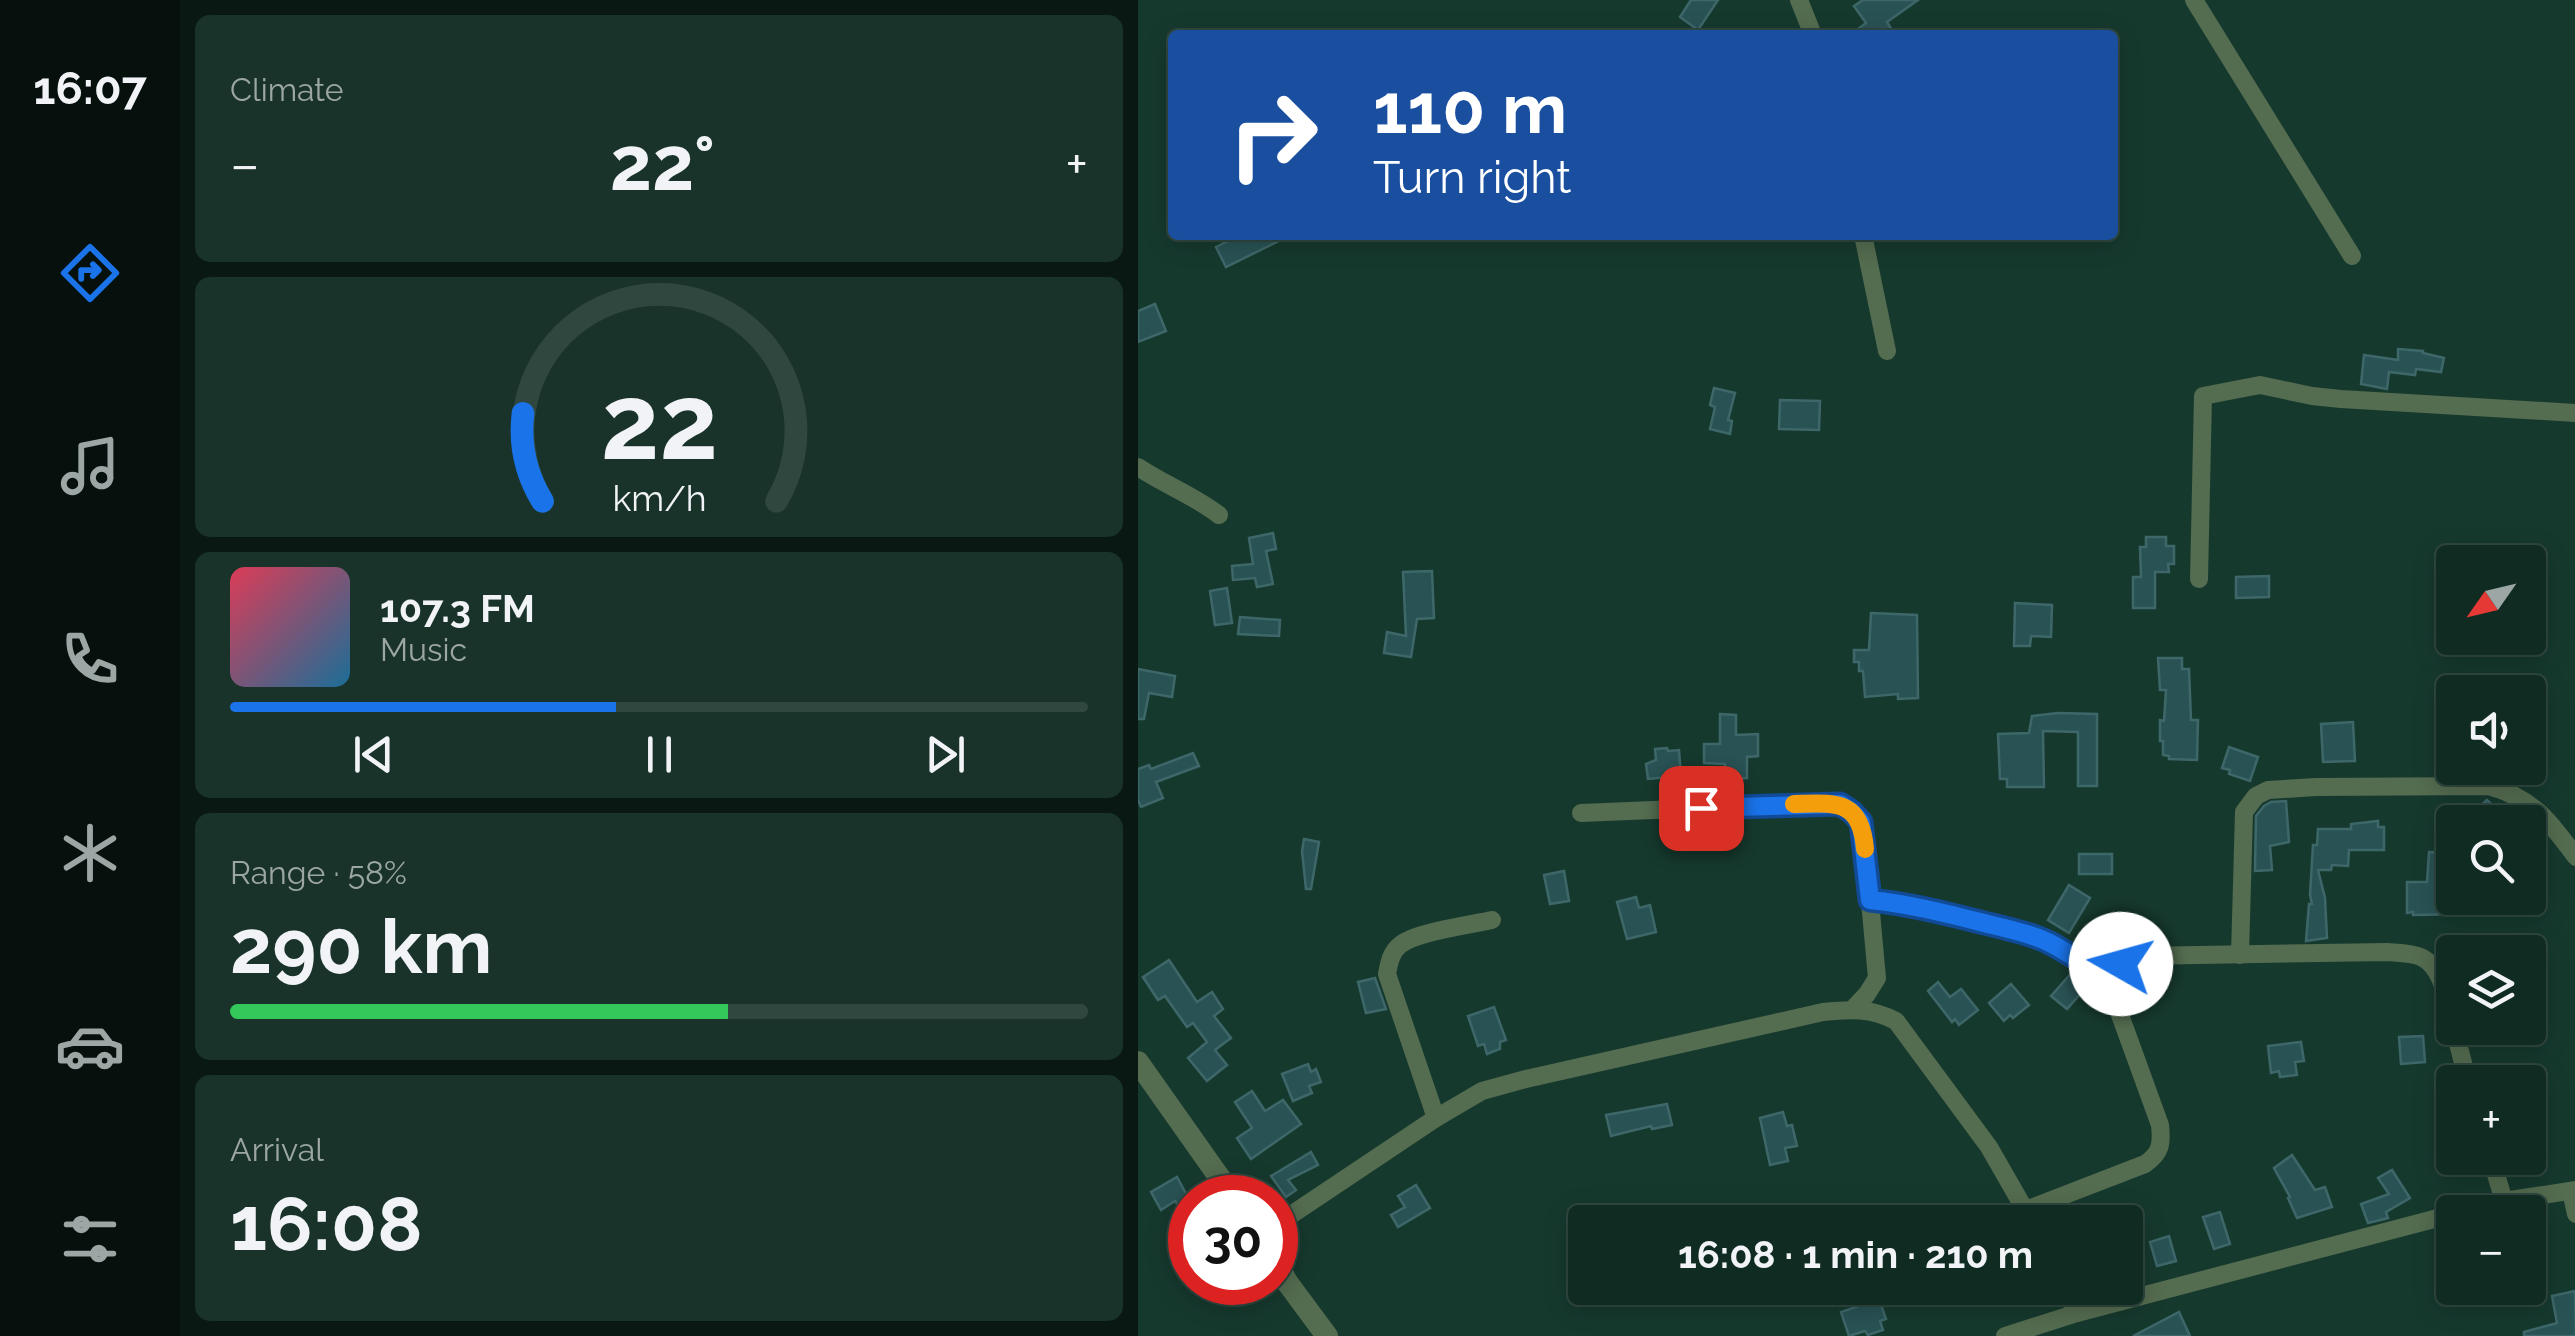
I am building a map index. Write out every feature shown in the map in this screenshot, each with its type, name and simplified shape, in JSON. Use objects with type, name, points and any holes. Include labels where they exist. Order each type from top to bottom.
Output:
[{"type":"street","points":[[1798,0],[1811,30]]},
{"type":"street","points":[[2194,0],[2352,256]]},
{"type":"street","points":[[1864,240],[1887,351]]},
{"type":"street","points":[[2198,579],[2203,396],[2260,385],[2342,399],[2576,413]]},
{"type":"street","points":[[1138,467],[1196,497],[1219,515]]},
{"type":"street","points":[[2240,955],[2244,812],[2256,796],[2268,790],[2489,786],[2511,792],[2534,806],[2576,858]]},
{"type":"street","points":[[1581,813],[1840,804],[1852,812],[1861,822],[1877,978],[1853,1008]]},
{"type":"street","points":[[1870,900],[1909,904],[2039,938],[2068,955],[2103,968],[2138,956],[2387,952],[2423,958],[2436,969]]},
{"type":"street","points":[[1436,1118],[1387,974],[1389,962],[1401,944],[1418,937],[1492,920]]},
{"type":"street","points":[[2054,1205],[2145,1164],[2159,1152],[2162,1142],[2160,1125],[2103,968]]},
{"type":"street","points":[[1298,1210],[1482,1091],[1853,1008],[1879,1012],[1896,1021],[1989,1147],[2023,1205]]},
{"type":"street","points":[[1138,1062],[1218,1175]]},
{"type":"street","points":[[2538,1195],[2573,1190],[2576,1214]]},
{"type":"street","points":[[2005,1336],[2076,1313],[2436,1218]]},
{"type":"street","points":[[1298,1297],[1327,1336]]},
{"type":"street","points":[[2072,1305],[2076,1313]]},
{"type":"building","points":[[1691,0],[1718,0],[1698,30],[1680,17]]},
{"type":"building","points":[[1863,0],[1918,0],[1887,22],[1892,30],[1857,30],[1866,23],[1854,6]]},
{"type":"building","points":[[1230,240],[1281,240],[1226,267],[1216,247]]},
{"type":"building","points":[[1155,304],[1166,331],[1138,342],[1138,311]]},
{"type":"building","points":[[2398,349],[2444,358],[2441,372],[2389,372],[2387,389],[2361,384],[2364,355],[2398,360]]},
{"type":"building","points":[[1714,388],[1735,393],[1728,420],[1732,421],[1730,434],[1710,429]]},
{"type":"building","points":[[1780,400],[1820,401],[1819,430],[1779,429]]},
{"type":"building","points":[[1273,533],[1276,549],[1266,551],[1273,584],[1257,587],[1255,578],[1233,580],[1232,566],[1253,564],[1249,538]]},
{"type":"building","points":[[2146,537],[2166,537],[2166,546],[2174,546],[2174,564],[2168,564],[2169,572],[2155,572],[2155,608],[2133,608],[2133,577],[2141,577],[2140,547],[2146,547]]},
{"type":"building","points":[[1432,571],[1434,618],[1417,619],[1411,657],[1384,653],[1387,632],[1406,636],[1403,572]]},
{"type":"building","points":[[2269,576],[2269,597],[2236,598],[2236,577]]},
{"type":"building","points":[[1227,588],[1232,623],[1215,625],[1210,591]]},
{"type":"building","points":[[2015,603],[2052,605],[2051,637],[2031,636],[2030,646],[2014,646]]},
{"type":"building","points":[[1871,613],[1917,615],[1918,698],[1898,699],[1898,694],[1865,697],[1863,671],[1859,671],[1859,662],[1854,662],[1854,650],[1869,650]]},
{"type":"building","points":[[1240,617],[1280,620],[1279,636],[1238,634]]},
{"type":"building","points":[[2158,658],[2182,658],[2182,669],[2189,669],[2191,720],[2198,720],[2197,760],[2169,759],[2163,755],[2160,720],[2164,721],[2166,690],[2160,690]]},
{"type":"building","points":[[1138,669],[1175,676],[1172,697],[1149,693],[1144,719],[1138,719]]},
{"type":"building","points":[[1720,714],[1736,715],[1736,735],[1758,734],[1758,756],[1747,757],[1747,778],[1726,779],[1725,764],[1704,763],[1704,744],[1720,744]]},
{"type":"building","points":[[2097,714],[2097,786],[2078,786],[2078,732],[2043,731],[2044,787],[2007,787],[2007,779],[2000,779],[1998,734],[2029,733],[2032,716]]},
{"type":"building","points":[[2353,722],[2355,761],[2323,762],[2321,724]]},
{"type":"building","points":[[2229,747],[2258,757],[2250,781],[2222,768]]},
{"type":"building","points":[[1655,749],[1679,750],[1681,776],[1648,779],[1646,764],[1656,760]]},
{"type":"building","points":[[1193,753],[1199,766],[1156,782],[1163,798],[1141,807],[1138,769],[1149,765],[1151,769]]},
{"type":"building","points":[[2286,801],[2289,842],[2270,846],[2272,870],[2255,871],[2256,816],[2271,802]]},
{"type":"building","points":[[2378,821],[2378,827],[2384,827],[2384,850],[2349,850],[2348,866],[2332,865],[2331,870],[2318,870],[2325,898],[2327,938],[2306,941],[2312,904],[2313,845],[2317,845],[2318,829],[2351,829],[2351,824]]},
{"type":"building","points":[[1304,839],[1319,842],[1311,889],[1306,889]]},
{"type":"building","points":[[2429,852],[2436,852],[2436,915],[2407,913],[2407,882],[2427,882]]},
{"type":"building","points":[[2079,854],[2112,854],[2112,874],[2079,874]]},
{"type":"building","points":[[1564,871],[1569,901],[1550,904],[1544,875]]},
{"type":"building","points":[[2069,885],[2090,898],[2069,933],[2048,920]]},
{"type":"building","points":[[1636,897],[1639,908],[1650,905],[1656,932],[1627,939],[1617,902]]},
{"type":"building","points":[[1169,960],[1197,1002],[1212,992],[1223,1009],[1214,1016],[1231,1038],[1215,1050],[1227,1065],[1207,1081],[1188,1058],[1207,1042],[1193,1023],[1187,1027],[1165,996],[1158,1000],[1143,977]]},
{"type":"building","points":[[2074,970],[2090,983],[2067,1009],[2051,996]]},
{"type":"building","points":[[1375,978],[1386,1009],[1366,1013],[1358,982]]},
{"type":"building","points":[[1938,982],[1950,997],[1961,989],[1978,1010],[1959,1025],[1955,1019],[1952,1022],[1928,991]]},
{"type":"building","points":[[2011,984],[2029,1005],[2004,1021],[1989,1003]]},
{"type":"building","points":[[1494,1007],[1506,1040],[1500,1042],[1500,1049],[1487,1054],[1484,1044],[1478,1046],[1468,1016]]},
{"type":"building","points":[[2423,1036],[2425,1062],[2401,1064],[2399,1037]]},
{"type":"building","points":[[2301,1042],[2304,1061],[2295,1062],[2297,1075],[2280,1077],[2279,1071],[2271,1073],[2268,1046]]},
{"type":"building","points":[[1308,1064],[1311,1072],[1316,1069],[1321,1082],[1309,1086],[1312,1093],[1293,1101],[1282,1074]]},
{"type":"building","points":[[1252,1091],[1265,1111],[1283,1100],[1301,1124],[1251,1159],[1237,1138],[1252,1128],[1235,1102]]},
{"type":"building","points":[[1667,1104],[1672,1125],[1611,1136],[1606,1115]]},
{"type":"building","points":[[1783,1112],[1787,1126],[1792,1125],[1797,1146],[1785,1148],[1788,1161],[1770,1165],[1760,1118]]},
{"type":"building","points":[[1311,1152],[1318,1165],[1298,1175],[1273,1175]]},
{"type":"building","points":[[2292,1155],[2315,1190],[2325,1187],[2332,1207],[2297,1218],[2274,1168]]},
{"type":"building","points":[[2392,1170],[2410,1198],[2386,1212],[2388,1218],[2368,1223],[2361,1204],[2389,1194],[2378,1178]]},
{"type":"building","points":[[1168,1182],[1168,1206],[1161,1210],[1151,1192]]},
{"type":"building","points":[[1416,1185],[1430,1208],[1398,1227],[1391,1215],[1405,1207],[1398,1196]]},
{"type":"building","points":[[2220,1212],[2230,1244],[2214,1249],[2203,1217]]},
{"type":"building","points":[[2169,1236],[2176,1261],[2157,1266],[2150,1242]]},
{"type":"building","points":[[2575,1291],[2576,1336],[2524,1336],[2524,1332],[2557,1323],[2552,1296]]},
{"type":"building","points":[[1861,1305],[1881,1305],[1886,1319],[1880,1321],[1883,1330],[1849,1336],[1841,1312]]},
{"type":"building","points":[[2179,1312],[2190,1336],[2133,1336]]},
{"type":"slow traffic","points":[[1794,804],[1840,804],[1861,822],[1865,849]]},
{"type":"route","points":[[1701,808],[1840,804],[1861,822],[1870,900],[1909,904],[2039,938],[2068,955],[2103,968],[2121,964]]}]
